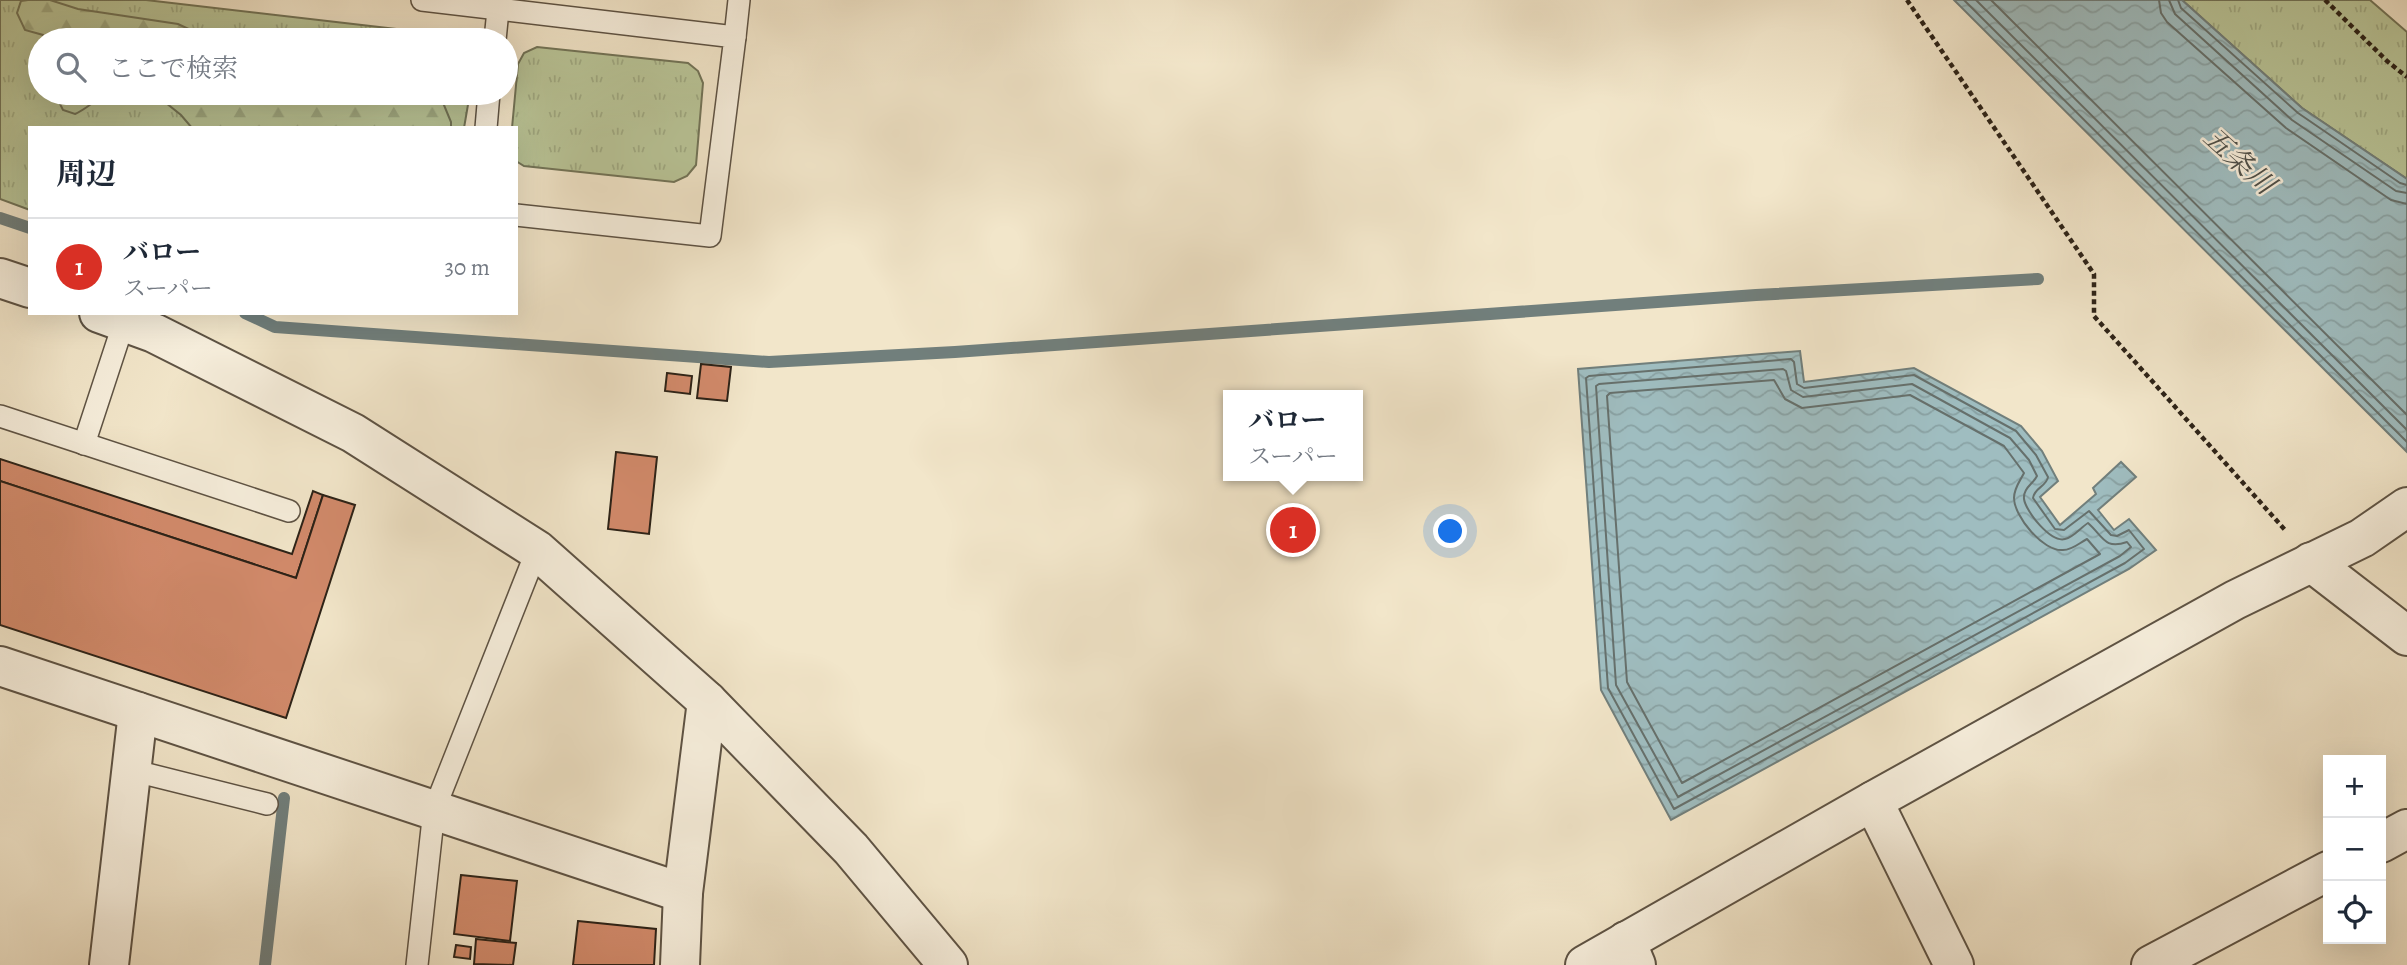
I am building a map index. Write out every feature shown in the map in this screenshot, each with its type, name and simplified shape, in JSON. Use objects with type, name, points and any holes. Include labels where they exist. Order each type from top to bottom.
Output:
[{"type":"street","points":[[0,278],[28,287]]},
{"type":"street","points":[[135,320],[353,433],[537,550],[707,701],[851,849],[948,965]]},
{"type":"street","points":[[1585,965],[1631,953],[1873,801],[2235,600],[2362,538],[2407,508]]},
{"type":"street","points":[[2311,562],[2407,636]]},
{"type":"street","points":[[0,666],[683,893]]},
{"type":"street","points":[[680,965],[683,893],[707,701]]},
{"type":"street","points":[[109,965],[138,712]]},
{"type":"street","points":[[1873,801],[1954,965]]},
{"type":"street","points":[[2386,840],[2407,829]]},
{"type":"street","points":[[2151,965],[2323,874]]},
{"type":"lane","points":[[422,0],[498,4],[734,37]]},
{"type":"lane","points":[[518,215],[710,236],[739,0]]},
{"type":"lane","points":[[496,28],[498,4]]},
{"type":"lane","points":[[485,126],[488,105]]},
{"type":"lane","points":[[84,444],[135,320]]},
{"type":"lane","points":[[0,416],[289,511]]},
{"type":"lane","points":[[417,965],[434,810],[537,550]]},
{"type":"lane","points":[[131,770],[267,804]]},
{"type":"path","points":[[1907,0],[2094,274],[2094,316],[2311,562]]},
{"type":"path","points":[[2325,0],[2387,61],[2407,76]]},
{"type":"green space","points":[[0,0],[146,0],[388,28],[28,28],[28,105],[468,105],[464,126],[28,126],[28,209],[0,199]]},
{"type":"green space","points":[[50,0],[78,9],[178,24],[187,28],[28,28],[28,31],[25,30],[17,13],[21,1]]},
{"type":"green space","points":[[2182,0],[2370,0],[2407,32],[2407,179],[2302,108]]},
{"type":"green space","points":[[537,47],[688,63],[698,71],[703,83],[696,165],[687,176],[674,182],[524,166],[518,162],[518,126],[512,126],[514,105],[518,105],[518,64],[524,53]]},
{"type":"green space","points":[[60,105],[90,105],[75,114],[63,110]]},
{"type":"green space","points":[[168,105],[444,105],[451,126],[190,126]]},
{"type":"water","name":"五条川","points":[[1954,0],[2182,0],[2302,108],[2407,179],[2407,452]]},
{"type":"water","points":[[1800,351],[1804,382],[1914,368],[2021,426],[2042,451],[2058,481],[2040,497],[2060,525],[2096,494],[2093,488],[2121,462],[2136,477],[2098,510],[2114,530],[2129,519],[2156,550],[2129,569],[1671,820],[1601,690],[1578,369]]},
{"type":"building","points":[[701,364],[731,367],[727,401],[697,398]]},
{"type":"building","points":[[667,373],[692,376],[690,394],[665,391]]},
{"type":"building","points":[[616,452],[657,457],[649,534],[608,529]]},
{"type":"building","points":[[0,459],[292,554],[313,491],[323,495],[296,578],[0,481]]},
{"type":"building","points":[[0,481],[296,578],[323,495],[355,505],[286,718],[0,625]]},
{"type":"building","points":[[461,875],[517,881],[510,941],[454,934]]},
{"type":"building","points":[[578,921],[656,929],[654,965],[573,965]]},
{"type":"building","points":[[476,939],[516,943],[513,965],[474,964]]},
{"type":"building","points":[[456,945],[471,947],[470,959],[454,957]]},
{"type":"waterway","points":[[0,218],[28,227]]},
{"type":"waterway","points":[[249,315],[275,327],[769,362],[955,352],[1756,295],[2038,279]]},
{"type":"waterway","points":[[265,965],[284,798]]},
{"type":"place","name":"バロー","points":[[1293,530]]}]
